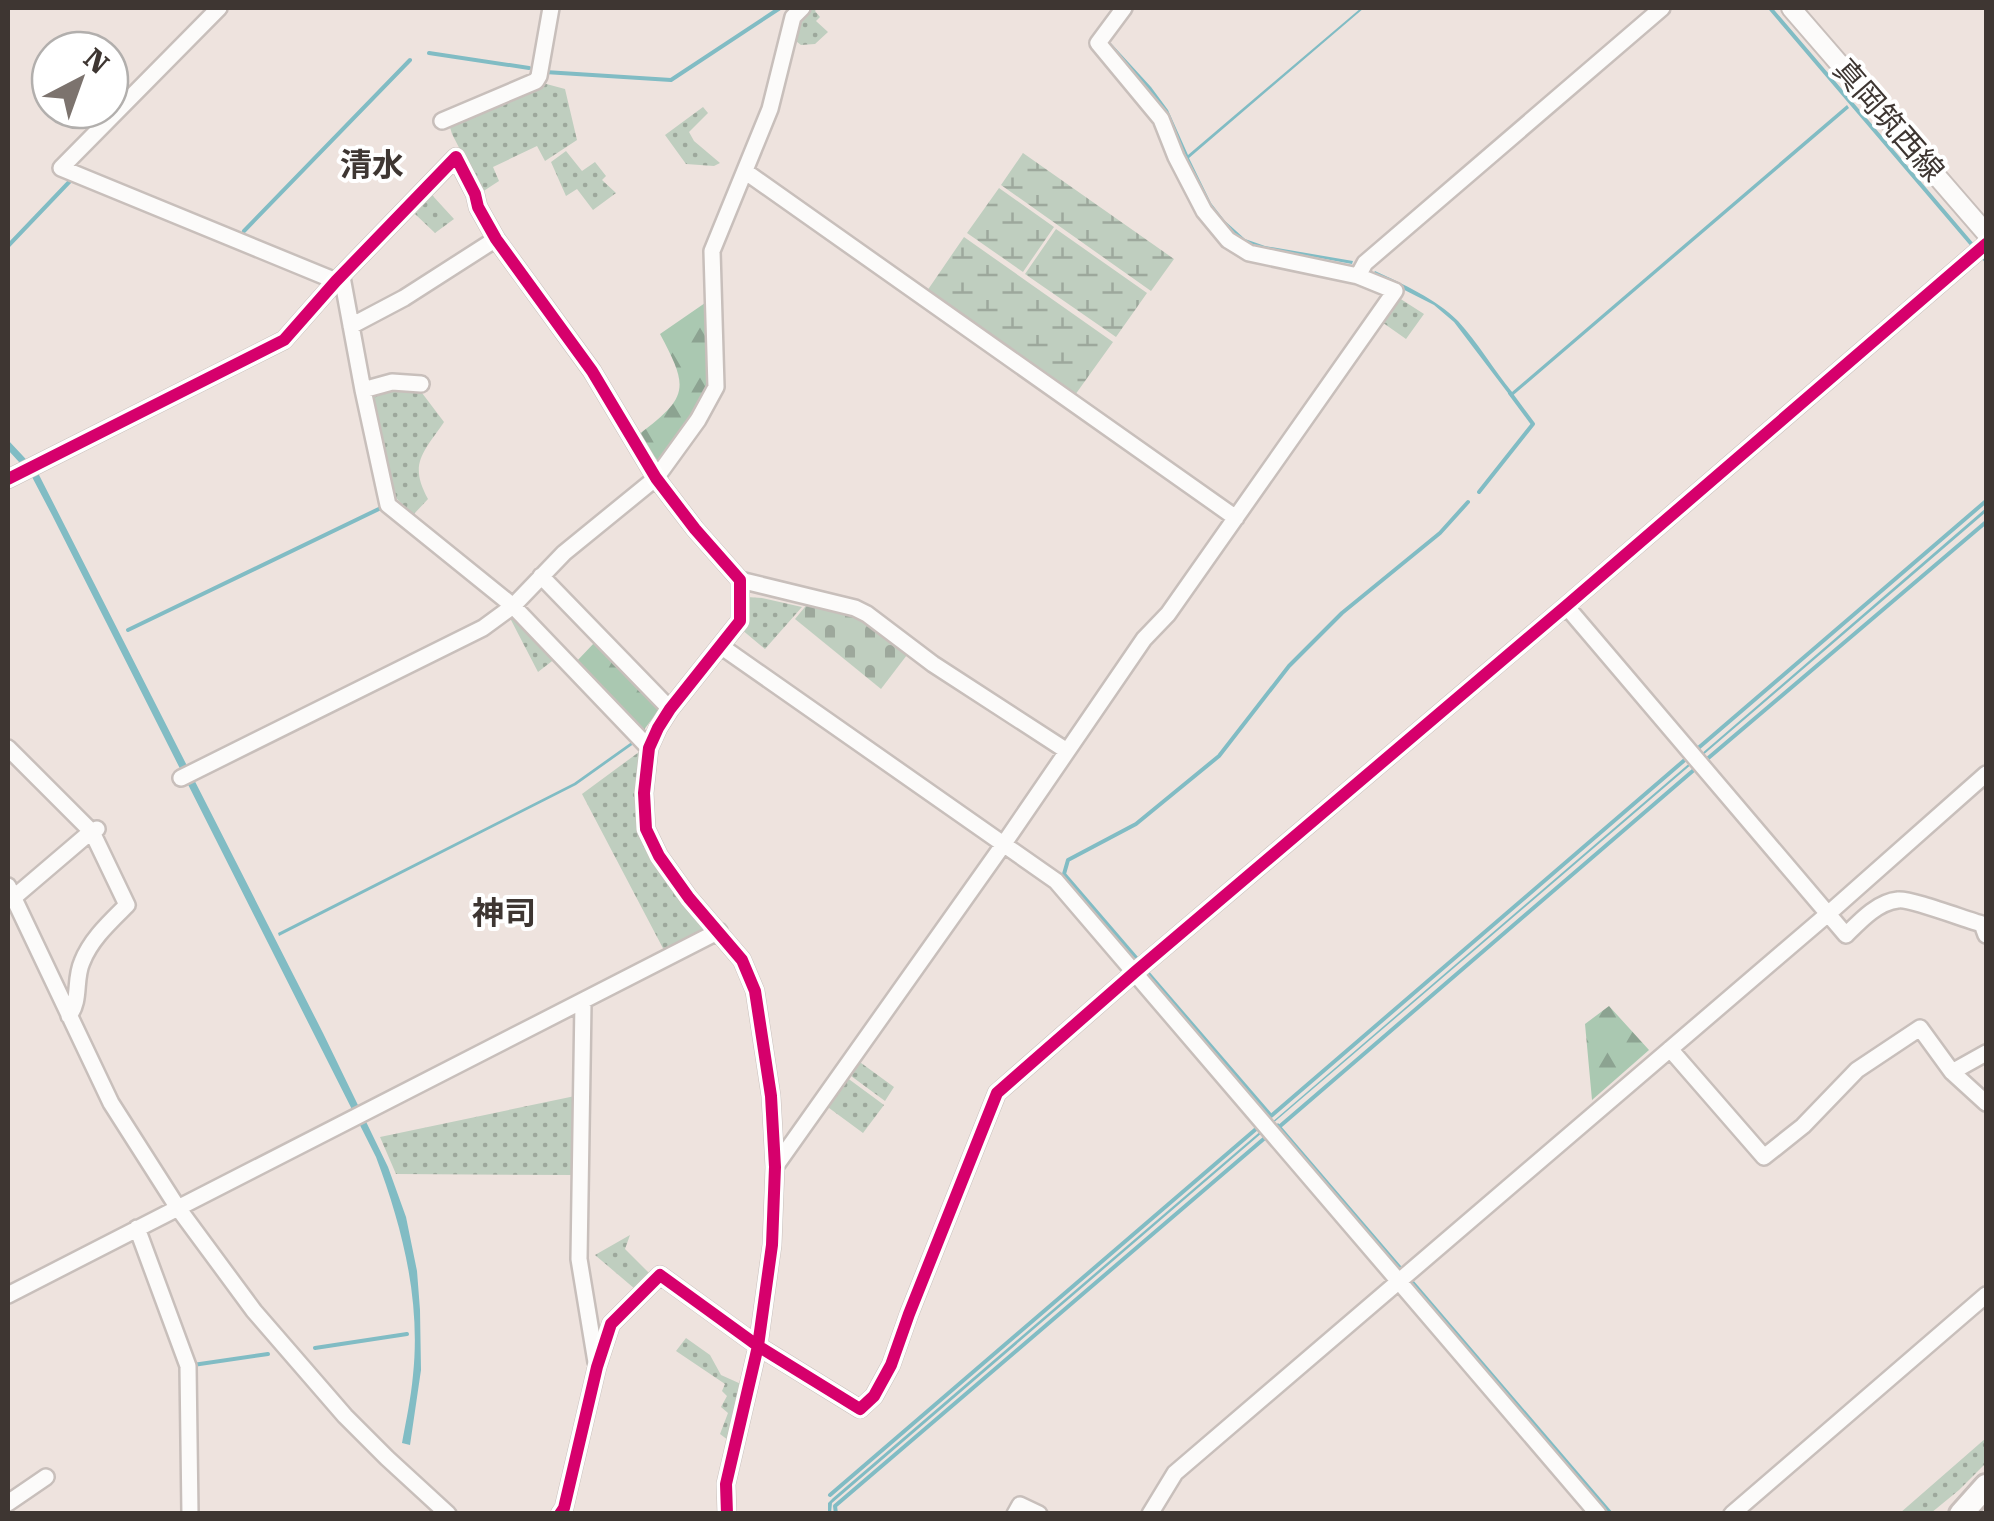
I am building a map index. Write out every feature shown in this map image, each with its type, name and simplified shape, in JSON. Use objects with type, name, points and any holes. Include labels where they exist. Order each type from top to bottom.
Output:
[{"type":"highway","points":[[1961,1514],[1986,1486]]},
{"type":"highway","points":[[1961,1514],[1986,1494]]},
{"type":"main road","name":"真岡筑西線","points":[[1791,8],[1986,232]]},
{"type":"street","points":[[220,8],[61,168],[339,279]]},
{"type":"street","points":[[442,120],[536,81],[551,8]]},
{"type":"street","points":[[775,1167],[1144,639],[1168,614],[1394,291],[1358,276],[1249,253],[1228,240],[1204,211],[1160,119],[1098,43],[1124,8]]},
{"type":"street","points":[[1358,276],[1365,263],[1662,8]]},
{"type":"street","points":[[187,775],[484,628],[512,606],[564,553],[656,478],[698,420],[716,387],[712,251],[770,109],[793,11]]},
{"type":"street","points":[[22,472],[284,340],[456,157],[496,239],[592,372],[656,478],[740,580],[867,614],[933,664],[1068,751]]},
{"type":"street","points":[[746,172],[1236,518]]},
{"type":"street","points":[[351,326],[404,298],[496,239]]},
{"type":"street","points":[[560,1514],[611,1324],[660,1276],[758,1346],[860,1409],[874,1396],[891,1365],[997,1093],[1986,244]]},
{"type":"street","points":[[339,279],[388,505],[512,606],[649,748]]},
{"type":"street","points":[[363,390],[392,382],[421,384]]},
{"type":"street","points":[[541,576],[670,709]]},
{"type":"street","points":[[727,1514],[726,1484],[758,1346],[772,1244],[772,1096],[755,991],[742,960],[659,856],[646,829],[644,793],[649,748],[670,709],[740,621],[740,580]]},
{"type":"street","points":[[1566,606],[1846,935],[1865,916],[1900,899],[1982,924],[1986,935]]},
{"type":"street","points":[[722,646],[1056,880],[1404,1277],[1598,1514]]},
{"type":"street","points":[[8,748],[96,830],[127,905],[93,940],[80,966],[76,1007],[69,1016]]},
{"type":"street","points":[[1150,1514],[1175,1473],[1986,774]]},
{"type":"street","points":[[96,830],[10,892],[111,1103],[178,1208],[254,1311],[345,1416],[448,1514]]},
{"type":"street","points":[[8,1296],[719,931]]},
{"type":"street","points":[[583,1002],[579,1258],[597,1367]]},
{"type":"street","points":[[1670,1049],[1764,1156],[1803,1126],[1856,1070],[1920,1028],[1952,1072],[1986,1103]]},
{"type":"street","points":[[1952,1072],[1986,1053]]},
{"type":"street","points":[[138,1228],[188,1366],[193,1512]]},
{"type":"street","points":[[1732,1514],[1986,1295]]},
{"type":"street","points":[[8,1504],[46,1477]]},
{"type":"street","points":[[1015,1514],[1020,1504],[1039,1514]]},
{"type":"green space","points":[[805,8],[817,8],[820,17],[816,21],[828,32],[815,44],[801,45],[792,38]]},
{"type":"green space","points":[[539,82],[565,89],[577,140],[545,161],[537,146],[493,167],[499,181],[482,192],[449,124]]},
{"type":"green space","points":[[703,107],[708,113],[689,132],[720,163],[714,166],[686,164],[665,135]]},
{"type":"green space","points":[[566,151],[582,171],[595,162],[606,176],[602,180],[616,193],[593,210],[577,189],[566,196],[551,162]]},
{"type":"green space","points":[[1023,153],[1174,259],[1151,291],[1001,185]]},
{"type":"green space","points":[[999,188],[1054,227],[1023,272],[967,233]]},
{"type":"green space","points":[[432,195],[454,219],[435,233],[415,214]]},
{"type":"green space","points":[[1056,229],[1147,293],[1116,337],[1025,274]]},
{"type":"green space","points":[[964,237],[1113,342],[1075,395],[927,291]]},
{"type":"green space","points":[[1396,296],[1424,314],[1406,339],[1379,320]]},
{"type":"green space","points":[[705,303],[710,382],[695,412],[658,461],[638,435],[667,411],[679,390],[676,367],[660,334]]},
{"type":"green space","points":[[395,386],[419,389],[444,422],[421,458],[419,476],[428,499],[413,515],[394,496],[371,393]]},
{"type":"green space","points":[[747,597],[802,607],[765,649],[741,629]]},
{"type":"green space","points":[[809,602],[852,610],[910,651],[881,689],[795,619]]},
{"type":"green space","points":[[514,616],[556,658],[538,672],[511,620]]},
{"type":"green space","points":[[595,642],[661,707],[643,731],[576,662]]},
{"type":"green space","points":[[639,752],[640,830],[706,926],[700,934],[666,954],[582,794]]},
{"type":"green space","points":[[1609,1006],[1649,1050],[1592,1100],[1585,1024]]},
{"type":"green space","points":[[857,1060],[894,1087],[885,1101],[847,1073]]},
{"type":"green space","points":[[846,1077],[884,1105],[863,1133],[825,1105]]},
{"type":"green space","points":[[575,1096],[575,1175],[396,1174],[380,1137]]},
{"type":"green space","points":[[630,1235],[625,1249],[650,1274],[635,1289],[595,1255]]},
{"type":"green space","points":[[686,1338],[710,1355],[721,1375],[741,1384],[728,1440],[720,1434],[728,1413],[721,1407],[727,1396],[722,1391],[725,1384],[676,1351]]},
{"type":"green space","points":[[1986,1438],[1986,1463],[1959,1490],[1931,1513],[1900,1513]]},
{"type":"water","points":[[1361,8],[1189,158],[1211,203],[1245,239],[1353,261],[1352,264],[1255,246],[1231,232],[1208,203],[1165,111],[1109,41],[1168,110],[1188,155]]},
{"type":"water","points":[[1847,105],[1849,108],[1511,397],[1454,322],[1434,305],[1373,274],[1375,271],[1408,287],[1449,313],[1512,392]]},
{"type":"water","points":[[8,440],[37,471],[388,1167],[406,1217],[417,1271],[421,1370],[410,1445],[402,1443],[415,1347],[412,1291],[394,1210],[376,1157],[52,515],[31,475],[8,450]]},
{"type":"water","points":[[1986,508],[1986,512],[1700,755]]},
{"type":"water","points":[[633,741],[576,785],[279,936],[278,933],[574,783]]},
{"type":"water","points":[[1692,761],[1693,763],[1271,1123]]},
{"type":"water","points":[[1278,1123],[1613,1513],[1609,1513]]},
{"type":"water","points":[[1262,1130],[832,1503],[828,1513],[828,1503],[833,1498]]},
{"type":"waterway","points":[[545,72],[671,80],[780,8]]},
{"type":"waterway","points":[[1770,8],[1974,247]]},
{"type":"waterway","points":[[429,53],[529,68]]},
{"type":"waterway","points":[[244,231],[410,60]]},
{"type":"waterway","points":[[8,246],[74,180]]},
{"type":"waterway","points":[[1479,492],[1533,424],[1510,393]]},
{"type":"waterway","points":[[1696,750],[1986,501]]},
{"type":"waterway","points":[[1138,960],[1064,874],[1068,860],[1136,824],[1219,756],[1289,666],[1342,613],[1440,533],[1468,502]]},
{"type":"waterway","points":[[128,630],[383,507],[382,504]]},
{"type":"waterway","points":[[1706,760],[1986,522]]},
{"type":"waterway","points":[[1147,972],[1271,1116],[1687,758]]},
{"type":"waterway","points":[[1279,1127],[1695,769]]},
{"type":"waterway","points":[[830,1495],[1256,1129]]},
{"type":"waterway","points":[[836,1514],[835,1506],[1266,1137]]},
{"type":"waterway","points":[[315,1348],[407,1334]]},
{"type":"waterway","points":[[193,1365],[268,1354]]},
{"type":"cycle path","points":[[8,479],[284,340],[456,157],[496,239],[592,371],[656,478],[740,580],[740,621],[658,728],[649,748],[644,793],[646,829],[659,856],[742,960],[755,991],[771,1096],[775,1167],[772,1245],[758,1346],[726,1484],[727,1514]]},
{"type":"cycle path","points":[[560,1514],[611,1324],[660,1275],[758,1346],[860,1409],[874,1396],[891,1365],[997,1093],[1986,244]]},
{"type":"district","name":"清水","points":[[372,165]]},
{"type":"district","name":"神司","points":[[504,913]]}]
